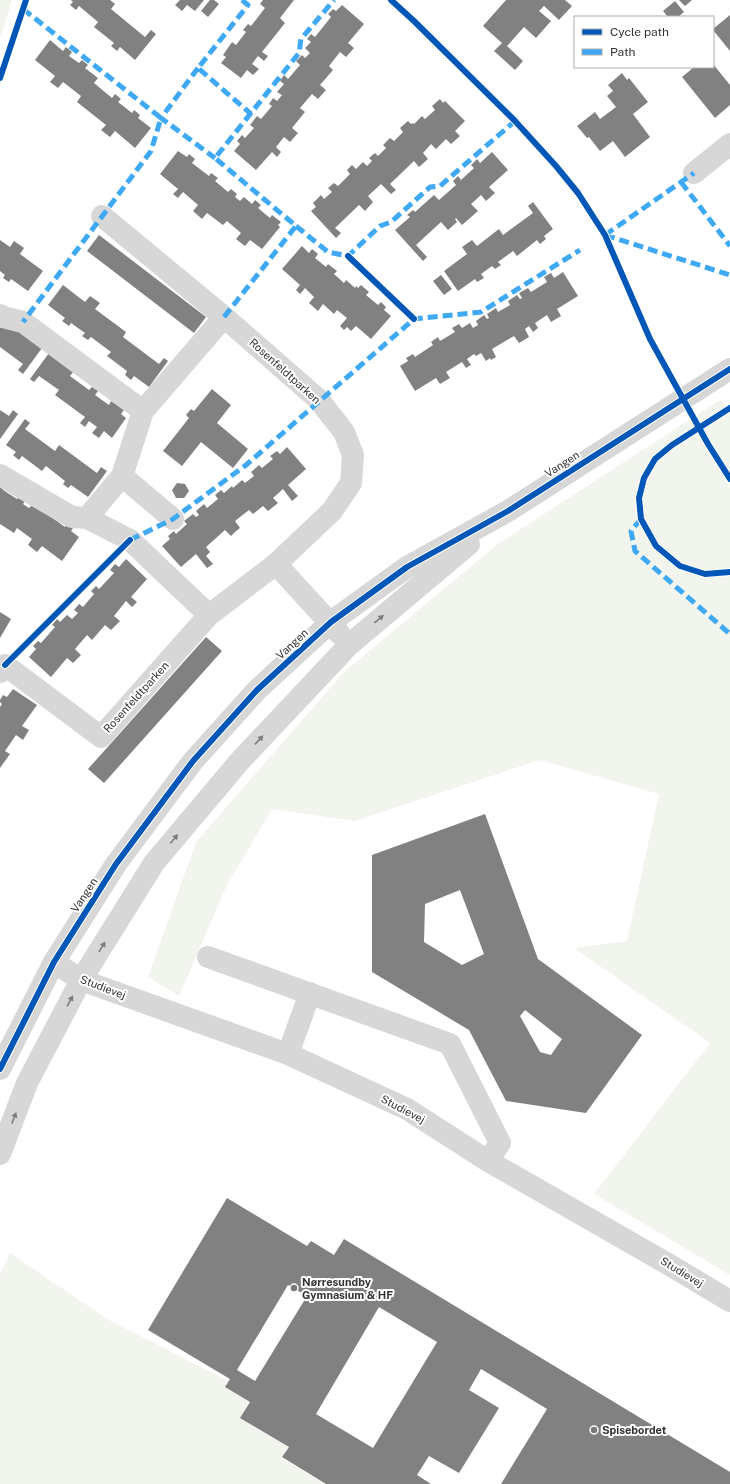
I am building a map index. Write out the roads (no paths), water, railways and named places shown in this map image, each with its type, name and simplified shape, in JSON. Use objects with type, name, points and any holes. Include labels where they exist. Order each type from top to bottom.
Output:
[{"type":"street","points":[[694,173],[730,144]]},
{"type":"street","name":"Rosenfeldtparken","points":[[0,672],[5,665],[101,737],[209,615],[276,564],[332,511],[351,483],[353,455],[344,432],[319,400],[224,317],[102,216]]},
{"type":"street","points":[[0,315],[23,322],[143,412]]},
{"type":"street","points":[[86,518],[122,476],[143,412],[224,317]]},
{"type":"street","name":"Vangen","points":[[0,1069],[54,962],[116,864],[193,761],[258,690],[330,622],[407,567],[508,511],[730,369]]},
{"type":"street","points":[[0,475],[72,517],[86,518],[130,540],[209,615]]},
{"type":"street","points":[[122,476],[173,519]]},
{"type":"street","name":"Vangen","points":[[0,1154],[27,1083],[81,980],[154,863],[239,762],[349,644],[508,511]]},
{"type":"street","points":[[276,564],[349,644]]},
{"type":"street","points":[[208,957],[450,1044],[500,1143],[488,1161]]},
{"type":"street","name":"Studievej","points":[[54,962],[81,980],[288,1054],[407,1109],[488,1161],[730,1301]]},
{"type":"street","points":[[288,1054],[310,994]]},
{"type":"place","name":"Nørresundby Gymnasium & HF","points":[[294,1288]]},
{"type":"place","name":"Spisebordet","points":[[594,1430]]}]
